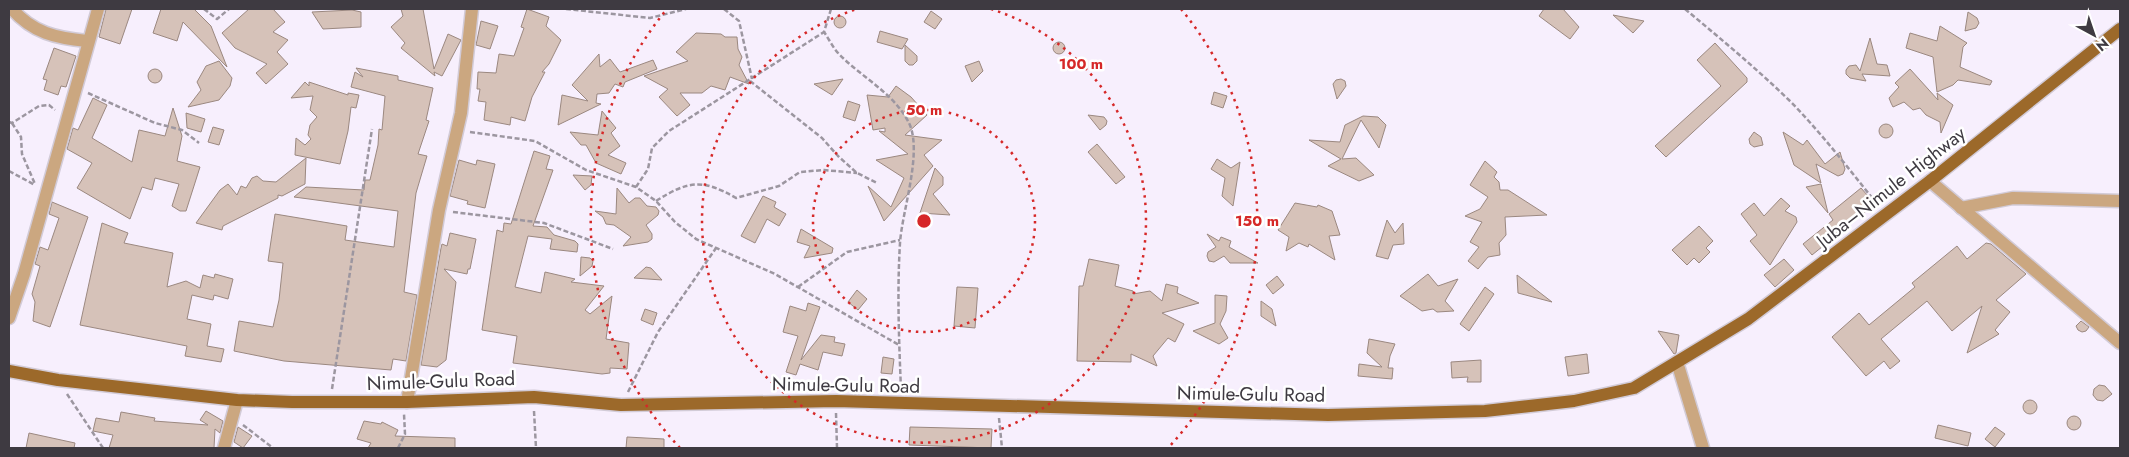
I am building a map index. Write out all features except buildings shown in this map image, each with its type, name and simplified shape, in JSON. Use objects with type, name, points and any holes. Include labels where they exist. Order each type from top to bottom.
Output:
[{"type":"main road","name":"Juba–Nimule Highway","points":[[1676,362],[1748,320],[1930,181],[2120,29]]},
{"type":"main road","name":"Nimule-Gulu Road","points":[[9,371],[58,380],[237,400],[404,402],[534,397],[621,405],[836,401],[1328,415],[1485,411],[1574,402],[1634,388],[1676,362]]},
{"type":"street","points":[[12,9],[21,20],[55,38],[87,41]]},
{"type":"street","points":[[9,318],[24,274],[87,41],[98,9]]},
{"type":"street","points":[[404,402],[440,210],[458,131],[472,9]]},
{"type":"street","points":[[1930,181],[2120,343]]},
{"type":"street","points":[[1961,208],[2013,198],[2120,201]]},
{"type":"street","points":[[1676,362],[1703,448]]},
{"type":"street","points":[[224,448],[237,400]]},
{"type":"path","points":[[204,9],[217,18],[229,9]]},
{"type":"path","points":[[566,9],[650,18],[686,9]]},
{"type":"path","points":[[724,9],[739,21],[751,80],[822,138],[857,173],[878,183]]},
{"type":"path","points":[[636,187],[648,169],[652,148],[669,131],[824,32],[831,9]]},
{"type":"path","points":[[1685,9],[1791,102],[1836,152],[1885,215]]},
{"type":"path","points":[[824,32],[839,54],[870,79],[902,112],[912,131],[912,177],[900,240],[897,320],[902,404]]},
{"type":"path","points":[[75,88],[155,123],[182,130],[199,143]]},
{"type":"path","points":[[35,186],[22,154],[21,137],[11,123],[39,106],[49,105],[55,110],[62,122],[63,135]]},
{"type":"path","points":[[330,402],[365,163],[372,129]]},
{"type":"path","points":[[458,131],[535,141],[586,170],[636,187],[656,201],[675,222],[696,239],[775,274],[899,345]]},
{"type":"path","points":[[656,201],[677,187],[704,183],[719,188],[736,198],[779,186],[800,172],[824,170],[857,173]]},
{"type":"path","points":[[9,172],[35,186],[44,196]]},
{"type":"path","points":[[440,210],[544,223],[613,249]]},
{"type":"path","points":[[798,287],[847,252],[900,240]]},
{"type":"path","points":[[621,405],[658,332],[716,248]]},
{"type":"path","points":[[58,380],[89,430],[103,448]]},
{"type":"path","points":[[534,397],[536,448]]},
{"type":"path","points":[[836,401],[837,448]]},
{"type":"path","points":[[398,448],[405,434],[404,402]]},
{"type":"path","points":[[998,407],[1002,448]]},
{"type":"path","points":[[232,416],[273,448]]}]
